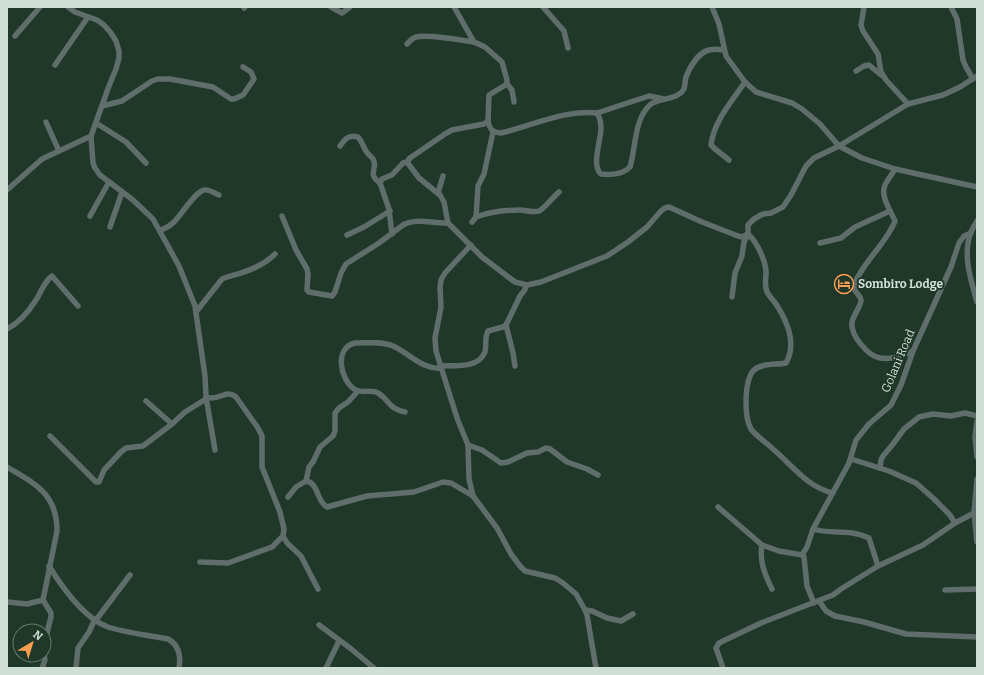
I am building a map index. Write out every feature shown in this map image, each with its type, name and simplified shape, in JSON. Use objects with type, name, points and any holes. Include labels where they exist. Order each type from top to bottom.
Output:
[{"type":"street","points":[[15,36],[40,7]]},
{"type":"street","points":[[68,7],[75,12],[97,20],[104,25],[111,33],[119,51],[116,69],[91,136],[94,168],[109,182],[144,209],[153,219],[161,230],[188,286],[196,312],[205,376],[206,398],[215,450]]},
{"type":"street","points":[[331,7],[342,13],[350,7]]},
{"type":"street","points":[[454,7],[474,42]]},
{"type":"street","points":[[543,7],[564,31],[568,48]]},
{"type":"street","points":[[712,7],[719,24],[724,50],[728,60],[744,82],[756,92],[792,102],[802,108],[820,124],[839,146],[862,158],[895,169],[977,187]]},
{"type":"street","points":[[864,7],[861,25],[863,31],[878,54],[880,69],[883,76]]},
{"type":"street","points":[[732,297],[735,273],[742,256],[744,242],[748,234],[748,225],[754,219],[782,207],[791,195],[806,166],[814,158],[839,146],[908,104],[943,95],[960,87],[975,77],[966,68],[963,60],[957,19],[951,7]]},
{"type":"street","points":[[55,65],[88,17]]},
{"type":"street","points":[[407,44],[410,40],[418,36],[440,37],[474,42],[485,47],[500,59],[506,74],[507,84],[512,90],[514,102]]},
{"type":"street","points":[[597,113],[600,118],[601,126],[596,163],[598,171],[601,174],[618,174],[630,167],[635,149],[639,121],[645,110],[652,104],[674,96],[682,91],[690,68],[702,54],[710,50],[724,50]]},
{"type":"street","points":[[856,71],[869,65],[883,76],[908,104]]},
{"type":"street","points":[[102,106],[122,101],[152,81],[158,79],[170,79],[213,87],[230,99],[234,100],[242,95],[254,79],[251,72],[244,67]]},
{"type":"street","points":[[729,160],[714,149],[711,144],[712,137],[724,112],[744,82]]},
{"type":"street","points":[[476,217],[478,186],[484,174],[493,132],[490,129],[488,121],[489,95],[507,84]]},
{"type":"street","points":[[493,132],[506,131],[573,114],[590,112],[597,113],[649,96],[665,99]]},
{"type":"street","points":[[380,183],[382,179],[392,175],[404,163],[452,130],[484,124],[488,121]]},
{"type":"street","points":[[46,122],[59,151]]},
{"type":"street","points":[[96,122],[126,142],[146,163]]},
{"type":"street","points":[[7,190],[36,163],[91,136]]},
{"type":"street","points":[[340,146],[348,137],[358,137],[363,143],[366,152],[372,158],[374,164],[373,174],[375,179],[380,183],[390,210],[392,234]]},
{"type":"street","points":[[407,162],[419,178],[438,193],[444,202],[448,223],[488,262],[515,282],[527,285],[541,282],[607,256],[647,227],[665,208],[669,207],[738,236],[742,237],[748,234]]},
{"type":"street","points":[[895,169],[885,185],[884,190],[884,198],[895,221],[880,248],[860,274],[855,284],[855,291],[861,298],[861,301],[855,312],[852,323],[856,338],[872,354],[879,358],[890,358],[913,351]]},
{"type":"street","points":[[438,193],[443,176]]},
{"type":"street","points":[[90,216],[109,182]]},
{"type":"street","points":[[161,230],[174,222],[203,190],[210,190],[219,195]]},
{"type":"street","points":[[110,227],[122,192]]},
{"type":"street","points":[[472,222],[476,217],[486,213],[501,211],[539,212],[545,208],[550,199],[559,192]]},
{"type":"street","points":[[347,235],[364,227],[390,210]]},
{"type":"street","points":[[820,243],[841,238],[855,227],[890,211]]},
{"type":"street","points":[[282,216],[284,224],[308,274],[307,290],[309,292],[316,292],[329,296],[332,296],[335,292],[340,273],[350,260],[368,250],[406,223],[424,221],[448,223]]},
{"type":"street","name":"Golani Road","points":[[977,221],[971,233],[967,252],[969,271],[977,302]]},
{"type":"street","name":"Golani Road","points":[[802,555],[807,547],[813,529],[851,459],[856,440],[869,424],[891,405],[906,375],[913,351],[951,267],[959,243],[964,236],[971,233]]},
{"type":"street","points":[[748,234],[754,239],[763,262],[766,272],[766,286],[768,293],[782,315],[790,333],[791,347],[790,356],[786,363],[764,366],[755,369],[748,379],[746,411],[751,429],[805,480],[823,491],[833,493]]},
{"type":"street","points":[[471,245],[445,273],[441,280],[441,307],[436,338],[436,352],[457,418],[468,445],[470,479],[473,496]]},
{"type":"street","points":[[196,312],[222,279],[263,265],[275,254]]},
{"type":"street","points":[[7,329],[19,321],[36,301],[52,276],[78,306]]},
{"type":"street","points":[[405,412],[393,408],[376,392],[358,391],[350,386],[346,381],[342,368],[341,356],[344,351],[351,344],[388,344],[436,369],[441,367],[472,364],[480,359],[485,351],[486,335],[488,331],[506,325],[527,285]]},
{"type":"street","points":[[506,325],[515,366]]},
{"type":"street","points":[[288,497],[296,487],[306,481],[309,467],[320,448],[333,436],[335,431],[335,413],[358,391]]},
{"type":"street","points":[[50,436],[96,482],[99,482],[104,470],[126,448],[143,446],[185,412],[206,398],[218,398],[228,393],[236,397],[262,436],[262,467],[280,512],[284,529],[283,536],[272,547],[228,563],[200,562]]},
{"type":"street","points":[[146,401],[172,424]]},
{"type":"street","points":[[880,468],[883,456],[904,429],[919,416],[933,414],[951,416],[965,413],[977,416]]},
{"type":"street","points":[[977,421],[975,437],[977,456]]},
{"type":"street","points":[[468,445],[482,450],[501,463],[508,462],[527,453],[538,452],[546,448],[550,449],[567,462],[587,469],[598,476]]},
{"type":"street","points":[[851,459],[880,468],[916,483],[950,515],[955,524]]},
{"type":"street","points":[[7,467],[40,488],[47,495],[57,522],[43,600],[51,613],[50,623]]},
{"type":"street","points":[[977,479],[974,513],[977,542]]},
{"type":"street","points":[[306,481],[313,484],[320,501],[327,507],[367,496],[414,492],[443,482],[451,483],[473,496],[497,528],[511,554],[525,571],[555,578],[576,594],[585,610],[596,668]]},
{"type":"street","points":[[718,507],[762,545],[779,551],[802,555],[804,557],[808,586],[816,602],[826,612],[835,616],[864,622],[906,634],[977,637]]},
{"type":"street","points":[[723,668],[716,648],[719,643],[761,622],[833,595],[878,566],[923,545],[974,513]]},
{"type":"street","points":[[813,529],[827,532],[850,532],[869,538],[878,566]]},
{"type":"street","points":[[283,536],[287,543],[301,556],[318,589]]},
{"type":"street","points":[[762,545],[761,550],[763,566],[772,589]]},
{"type":"street","points":[[49,566],[65,590],[95,620],[107,626],[168,639],[175,643],[180,659],[179,668]]},
{"type":"street","points":[[76,668],[78,648],[95,620],[130,575]]},
{"type":"street","points":[[946,590],[977,589]]},
{"type":"street","points":[[7,602],[27,604],[43,600]]},
{"type":"street","points":[[585,610],[592,611],[607,618],[621,621],[633,614]]},
{"type":"street","points":[[319,625],[374,668]]},
{"type":"street","points":[[326,668],[339,641]]},
{"type":"place","name":"Sombiro Lodge","points":[[844,284]]}]
